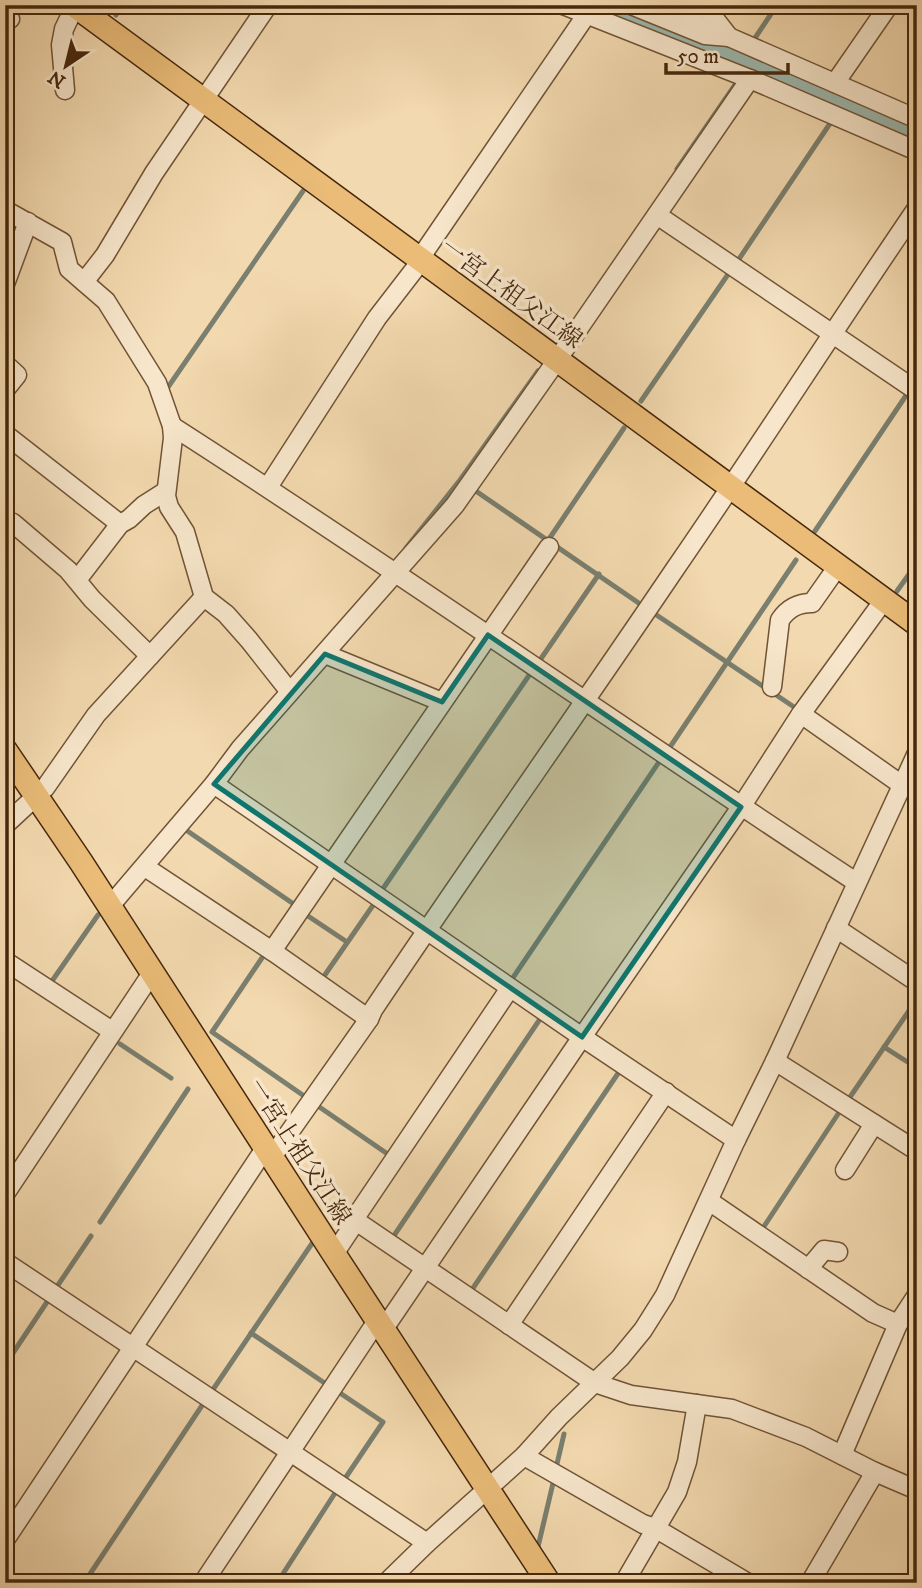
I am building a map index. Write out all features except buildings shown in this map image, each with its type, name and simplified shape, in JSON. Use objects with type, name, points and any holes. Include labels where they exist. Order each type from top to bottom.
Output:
[{"type":"main road","name":"一宮上祖父江線","points":[[75,6],[917,624]]},
{"type":"main road","name":"一宮上祖父江線","points":[[5,750],[110,906],[549,1583]]},
{"type":"street","points":[[84,282],[105,255],[154,173],[268,5]]},
{"type":"street","points":[[563,5],[587,10],[917,151]]},
{"type":"street","points":[[631,5],[835,83],[917,119]]},
{"type":"street","points":[[681,5],[717,36]]},
{"type":"street","points":[[704,5],[717,36]]},
{"type":"street","points":[[835,83],[889,5]]},
{"type":"street","points":[[65,90],[61,45],[64,29],[75,6]]},
{"type":"street","points":[[268,487],[377,318],[420,259],[587,10]]},
{"type":"street","points":[[110,906],[214,784],[240,749],[456,505],[750,79]]},
{"type":"street","points":[[5,1540],[269,1152],[369,1019],[426,930],[731,487],[917,208]]},
{"type":"street","points":[[5,209],[62,242],[69,268],[107,302],[157,383],[173,426],[166,496],[169,507],[185,532],[204,597],[226,614],[290,692]]},
{"type":"street","points":[[657,215],[917,391]]},
{"type":"street","points":[[5,284],[28,222]]},
{"type":"street","points":[[5,364],[18,375],[5,390]]},
{"type":"street","points":[[173,426],[397,572],[584,701],[856,882]]},
{"type":"street","points":[[5,434],[120,524]]},
{"type":"street","points":[[77,580],[120,524],[166,491]]},
{"type":"street","points":[[5,528],[13,523],[68,570],[92,599],[150,656]]},
{"type":"street","points":[[272,951],[549,547]]},
{"type":"street","points":[[772,687],[780,621],[792,607],[800,603],[813,603],[838,566]]},
{"type":"street","points":[[5,825],[45,788],[96,715],[204,597]]},
{"type":"street","points":[[202,1583],[290,1450],[425,1268],[741,807],[801,714],[884,600]]},
{"type":"street","points":[[325,654],[442,702]]},
{"type":"street","points":[[801,714],[902,785]]},
{"type":"street","points":[[386,1583],[524,1457],[559,1417],[620,1358],[643,1330],[665,1295],[917,753]]},
{"type":"street","points":[[214,784],[736,1140]]},
{"type":"street","points":[[145,867],[369,1019]]},
{"type":"street","points":[[836,928],[917,982]]},
{"type":"street","points":[[5,961],[112,1031]]},
{"type":"street","points":[[5,1194],[152,973]]},
{"type":"street","points":[[334,1254],[356,1221],[356,1215],[510,988]]},
{"type":"street","points":[[775,1062],[917,1150]]},
{"type":"street","points":[[509,1325],[666,1092]]},
{"type":"street","points":[[845,1170],[874,1124]]},
{"type":"street","points":[[709,1200],[873,1313],[898,1324]]},
{"type":"street","points":[[356,1221],[595,1383],[631,1395],[732,1409],[806,1437],[917,1490]]},
{"type":"street","points":[[808,1269],[824,1250],[838,1252]]},
{"type":"street","points":[[5,1262],[428,1543]]},
{"type":"street","points":[[842,1455],[898,1324],[917,1295]]},
{"type":"street","points":[[624,1583],[677,1492],[687,1462],[697,1404]]},
{"type":"street","points":[[524,1457],[748,1583]]},
{"type":"street","points":[[810,1583],[875,1472]]},
{"type":"highlighted area","points":[[488,635],[741,807],[582,1037],[214,784],[325,654],[442,702]]},
{"type":"waterway","points":[[116,15],[122,5]]},
{"type":"waterway","points":[[602,5],[917,134]]},
{"type":"waterway","points":[[753,41],[777,5]]},
{"type":"waterway","points":[[721,41],[735,59]]},
{"type":"waterway","points":[[677,169],[737,82]]},
{"type":"waterway","points":[[737,262],[831,122]]},
{"type":"waterway","points":[[164,393],[303,191]]},
{"type":"waterway","points":[[641,401],[731,270]]},
{"type":"waterway","points":[[406,548],[460,480],[538,371]]},
{"type":"waterway","points":[[815,531],[907,394],[917,400]]},
{"type":"waterway","points":[[547,542],[624,428]]},
{"type":"waterway","points":[[470,487],[643,606]]},
{"type":"waterway","points":[[668,750],[796,560]]},
{"type":"waterway","points":[[897,591],[917,563]]},
{"type":"waterway","points":[[538,663],[599,574]]},
{"type":"waterway","points":[[652,612],[797,709]]},
{"type":"waterway","points":[[380,893],[532,671]]},
{"type":"waterway","points":[[510,982],[661,759]]},
{"type":"waterway","points":[[186,830],[298,907]]},
{"type":"waterway","points":[[320,982],[376,901]]},
{"type":"waterway","points":[[305,914],[347,942]]},
{"type":"waterway","points":[[52,981],[98,915]]},
{"type":"waterway","points":[[266,952],[212,1032],[307,1098]]},
{"type":"waterway","points":[[5,991],[15,976]]},
{"type":"waterway","points":[[848,1100],[917,999]]},
{"type":"waterway","points":[[391,1240],[542,1016]]},
{"type":"waterway","points":[[120,1044],[171,1078]]},
{"type":"waterway","points":[[884,1047],[917,1068]]},
{"type":"waterway","points":[[469,1294],[620,1068]]},
{"type":"waterway","points":[[100,1222],[188,1089]]},
{"type":"waterway","points":[[315,1104],[392,1157]]},
{"type":"waterway","points":[[763,1228],[840,1111]]},
{"type":"waterway","points":[[56,1288],[91,1236]]},
{"type":"waterway","points":[[212,1391],[315,1239]]},
{"type":"waterway","points":[[5,1365],[49,1299]]},
{"type":"waterway","points":[[251,1333],[326,1384]]},
{"type":"waterway","points":[[337,1391],[383,1422],[346,1477]]},
{"type":"waterway","points":[[84,1583],[205,1401]]},
{"type":"waterway","points":[[556,1468],[564,1434]]},
{"type":"waterway","points":[[537,1551],[554,1479]]},
{"type":"waterway","points":[[277,1583],[337,1490]]}]
